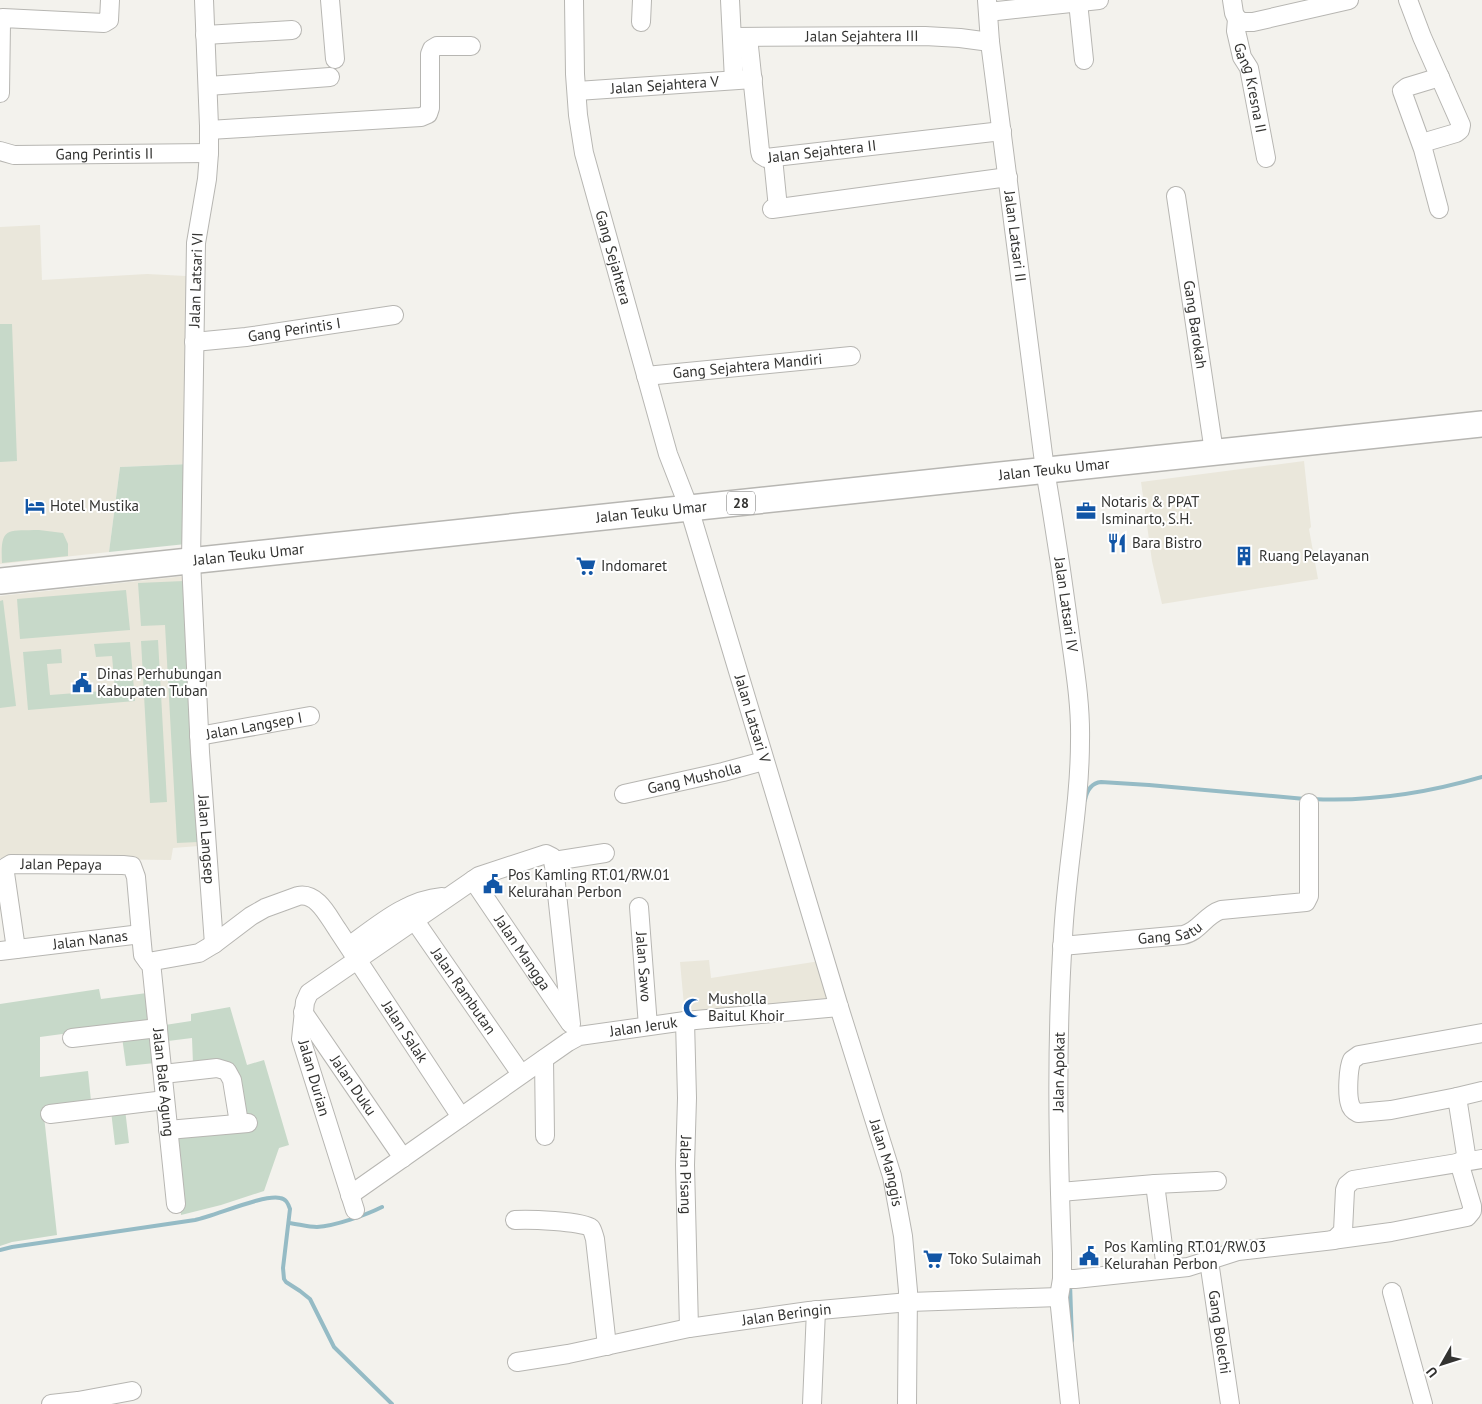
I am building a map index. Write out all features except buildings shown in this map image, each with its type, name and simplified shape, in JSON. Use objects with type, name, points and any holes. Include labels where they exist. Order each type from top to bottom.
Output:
[{"type":"highway","name":"Jalan Teuku Umar","points":[[0,582],[1482,424]]},
{"type":"street","points":[[0,93],[1,22],[3,18],[104,23],[109,20],[110,0]]},
{"type":"street","name":"Jalan Latsari VI","points":[[191,562],[196,243],[207,179],[209,153],[204,0]]},
{"type":"street","points":[[330,0],[335,59]]},
{"type":"street","name":"Gang Sejahtera","points":[[574,0],[577,91],[582,141],[668,454],[689,508]]},
{"type":"street","points":[[641,22],[642,0]]},
{"type":"street","points":[[730,0],[740,37],[734,80]]},
{"type":"street","points":[[987,6],[1099,0]]},
{"type":"street","name":"Gang Kresna II","points":[[1232,0],[1237,19],[1236,31],[1242,60],[1249,68],[1266,158]]},
{"type":"street","points":[[1237,19],[1243,22],[1253,22],[1349,0]]},
{"type":"street","points":[[1408,0],[1461,127],[1456,133],[1422,144]]},
{"type":"street","points":[[1078,2],[1084,60]]},
{"type":"street","name":"Jalan Latsari II","points":[[987,6],[1045,470]]},
{"type":"street","points":[[206,35],[292,30]]},
{"type":"street","name":"Jalan Sejahtera III","points":[[740,37],[925,36],[990,42]]},
{"type":"street","name":"Jalan Sejahtera II","points":[[740,37],[752,79],[760,153],[766,158],[1002,131]]},
{"type":"street","points":[[209,130],[422,117],[428,114],[430,108],[430,54],[432,49],[438,46],[470,46]]},
{"type":"street","points":[[208,86],[330,77]]},
{"type":"street","points":[[1439,209],[1422,144],[1402,90],[1440,77]]},
{"type":"street","name":"Jalan Sejahtera V","points":[[577,91],[752,79]]},
{"type":"street","name":"Gang Perintis II","points":[[0,151],[14,155],[209,153]]},
{"type":"street","points":[[773,158],[775,208],[1008,177]]},
{"type":"street","name":"Gang Barokah","points":[[1176,196],[1214,452]]},
{"type":"street","name":"Gang Perintis I","points":[[194,342],[254,336],[394,315]]},
{"type":"street","name":"Gang Sejahtera Mandiri","points":[[646,376],[851,356]]},
{"type":"street","name":"Jalan Latsari IV","points":[[1045,470],[1055,524],[1072,648],[1080,739]]},
{"type":"street","name":"Jalan Latsari V","points":[[689,508],[815,930]]},
{"type":"street","name":"Jalan Langsep","points":[[191,562],[199,736],[214,944]]},
{"type":"street","name":"Jalan Langsep I","points":[[199,736],[310,716]]},
{"type":"street","name":"Jalan Apokat","points":[[1070,1404],[1059,1297],[1068,1279],[1067,1192],[1058,1092],[1069,945],[1065,907],[1077,793],[1080,739]]},
{"type":"street","name":"Gang Musholla","points":[[624,794],[764,761]]},
{"type":"street","name":"Gang Satu","points":[[1069,945],[1189,934],[1209,916],[1226,909],[1304,903],[1309,899],[1308,803]]},
{"type":"street","name":"Jalan Durian","points":[[352,1202],[303,1045],[301,1035],[304,1002],[309,993],[353,952],[410,914],[449,896],[491,871],[543,855],[549,855],[554,861],[605,853]]},
{"type":"street","name":"Jalan Mangga","points":[[554,861],[575,1030]]},
{"type":"street","name":"Jalan Pepaya","points":[[8,950],[6,867],[11,864],[132,866],[136,877],[141,934]]},
{"type":"street","name":"Jalan Mangga","points":[[473,880],[575,1030]]},
{"type":"street","points":[[151,962],[193,955],[214,944],[257,912],[303,895],[310,897],[320,906],[353,952]]},
{"type":"street","name":"Jalan Sawo","points":[[639,907],[648,1026]]},
{"type":"street","name":"Jalan Rambutan","points":[[410,914],[522,1074]]},
{"type":"street","name":"Jalan Manggis","points":[[815,930],[892,1176],[903,1236],[909,1302],[907,1404]]},
{"type":"street","name":"Jalan Nanas","points":[[8,950],[141,934],[144,958],[151,962]]},
{"type":"street","name":"Jalan Salak","points":[[353,952],[461,1117]]},
{"type":"street","name":"Jalan Bale Agung","points":[[151,962],[176,1204]]},
{"type":"street","name":"Jalan Jeruk","points":[[352,1202],[402,1158],[544,1059],[575,1030],[648,1026],[838,1007]]},
{"type":"street","name":"Jalan Duku","points":[[303,1012],[402,1158]]},
{"type":"street","name":"Jalan Pisang","points":[[685,1021],[687,1074],[685,1156],[689,1328]]},
{"type":"street","points":[[72,1038],[158,1028]]},
{"type":"street","points":[[1482,1033],[1355,1057],[1350,1063],[1350,1104],[1354,1111],[1358,1113],[1391,1110],[1482,1091]]},
{"type":"street","points":[[544,1059],[545,1136]]},
{"type":"street","points":[[163,1074],[216,1068],[226,1070],[232,1080],[243,1123],[168,1130]]},
{"type":"street","points":[[1068,1279],[1188,1268],[1248,1249],[1391,1232],[1467,1217],[1472,1211],[1470,1161],[1458,1097]]},
{"type":"street","points":[[50,1114],[165,1100]]},
{"type":"street","points":[[1332,1240],[1338,1238],[1343,1231],[1345,1190],[1351,1181],[1470,1161]]},
{"type":"street","points":[[1067,1192],[1155,1184],[1217,1181]]},
{"type":"street","points":[[1155,1184],[1166,1270]]},
{"type":"street","points":[[515,1220],[538,1220],[590,1227],[594,1234],[607,1346]]},
{"type":"street","name":"Gang Bolechi","points":[[1209,1262],[1230,1404]]},
{"type":"street","points":[[1392,1292],[1423,1404]]},
{"type":"street","name":"Jalan Beringin","points":[[517,1362],[568,1354],[689,1328],[816,1310],[909,1302],[1059,1297]]},
{"type":"street","points":[[812,1404],[816,1310]]},
{"type":"street","points":[[50,1404],[132,1391]]},
{"type":"shaded area","name":"Hotel Mustika","points":[[40,225],[42,280],[147,274],[186,276],[190,464],[120,467],[109,552],[0,564],[0,227]]},
{"type":"shaded area","points":[[1304,461],[1311,527],[1309,529],[1318,579],[1162,604],[1152,561],[1141,482]]},
{"type":"shaded area","name":"Dinas Perhubungan Kabupaten Tuban","points":[[185,576],[199,846],[173,848],[171,860],[0,858],[0,596]]},
{"type":"shaded area","points":[[709,960],[711,978],[820,961],[832,1002],[685,1016],[680,962]]},
{"type":"green space","points":[[0,324],[12,324],[17,461],[0,462]]},
{"type":"green space","points":[[190,464],[186,544],[109,552],[120,467]]},
{"type":"green space","points":[[19,530],[63,533],[68,544],[68,556],[2,563],[2,542],[8,533]]},
{"type":"green space","points":[[184,581],[198,842],[177,843],[165,625],[141,626],[138,583]]},
{"type":"green space","points":[[126,590],[130,630],[20,639],[17,599]]},
{"type":"green space","points":[[3,600],[16,706],[0,708],[0,601]]},
{"type":"green space","points":[[158,640],[167,802],[150,803],[141,641]]},
{"type":"green space","points":[[130,642],[135,701],[28,710],[23,652],[61,649],[62,663],[47,664],[50,695],[115,690],[112,656],[96,657],[94,644]]},
{"type":"green space","points":[[99,989],[101,999],[147,993],[151,1022],[40,1037],[40,1077],[88,1071],[91,1101],[43,1107],[57,1235],[12,1242],[0,1246],[0,1004]]},
{"type":"green space","points":[[230,1007],[247,1065],[264,1060],[289,1145],[279,1148],[264,1191],[221,1205],[181,1215],[173,1135],[248,1128],[233,1069],[193,1064],[192,1038],[168,1041],[165,1025],[191,1021],[191,1014]]},
{"type":"green space","points":[[152,1034],[155,1063],[126,1066],[122,1037]]},
{"type":"green space","points":[[125,1109],[129,1143],[115,1145],[111,1111]]},
{"type":"waterway","points":[[1312,799],[1376,798],[1440,788],[1482,777]]},
{"type":"waterway","points":[[1085,800],[1090,788],[1101,782],[1305,799]]},
{"type":"waterway","points":[[0,1250],[195,1220],[263,1199],[282,1199],[290,1209],[283,1268],[284,1279],[310,1299],[334,1347],[392,1404]]},
{"type":"waterway","points":[[289,1223],[314,1227],[332,1225],[382,1207]]},
{"type":"waterway","points":[[1070,1283],[1072,1341]]},
{"type":"place","name":"Hotel Mustika","points":[[35,506]]},
{"type":"place","name":"Notaris & PPAT Isminarto, S.H.","points":[[1086,511]]},
{"type":"place","name":"Bara Bistro","points":[[1117,543]]},
{"type":"place","name":"Ruang Pelayanan","points":[[1244,556]]},
{"type":"place","name":"Indomaret","points":[[586,566]]},
{"type":"place","name":"Dinas Perhubungan Kabupaten Tuban","points":[[82,683]]},
{"type":"place","name":"Pos Kamling RT.01/RW.01 Kelurahan Perbon","points":[[493,884]]},
{"type":"place","name":"Musholla Baitul Khoir","points":[[693,1008]]},
{"type":"place","name":"Pos Kamling RT.01/RW.03 Kelurahan Perbon","points":[[1089,1256]]},
{"type":"place","name":"Toko Sulaimah","points":[[933,1259]]}]
